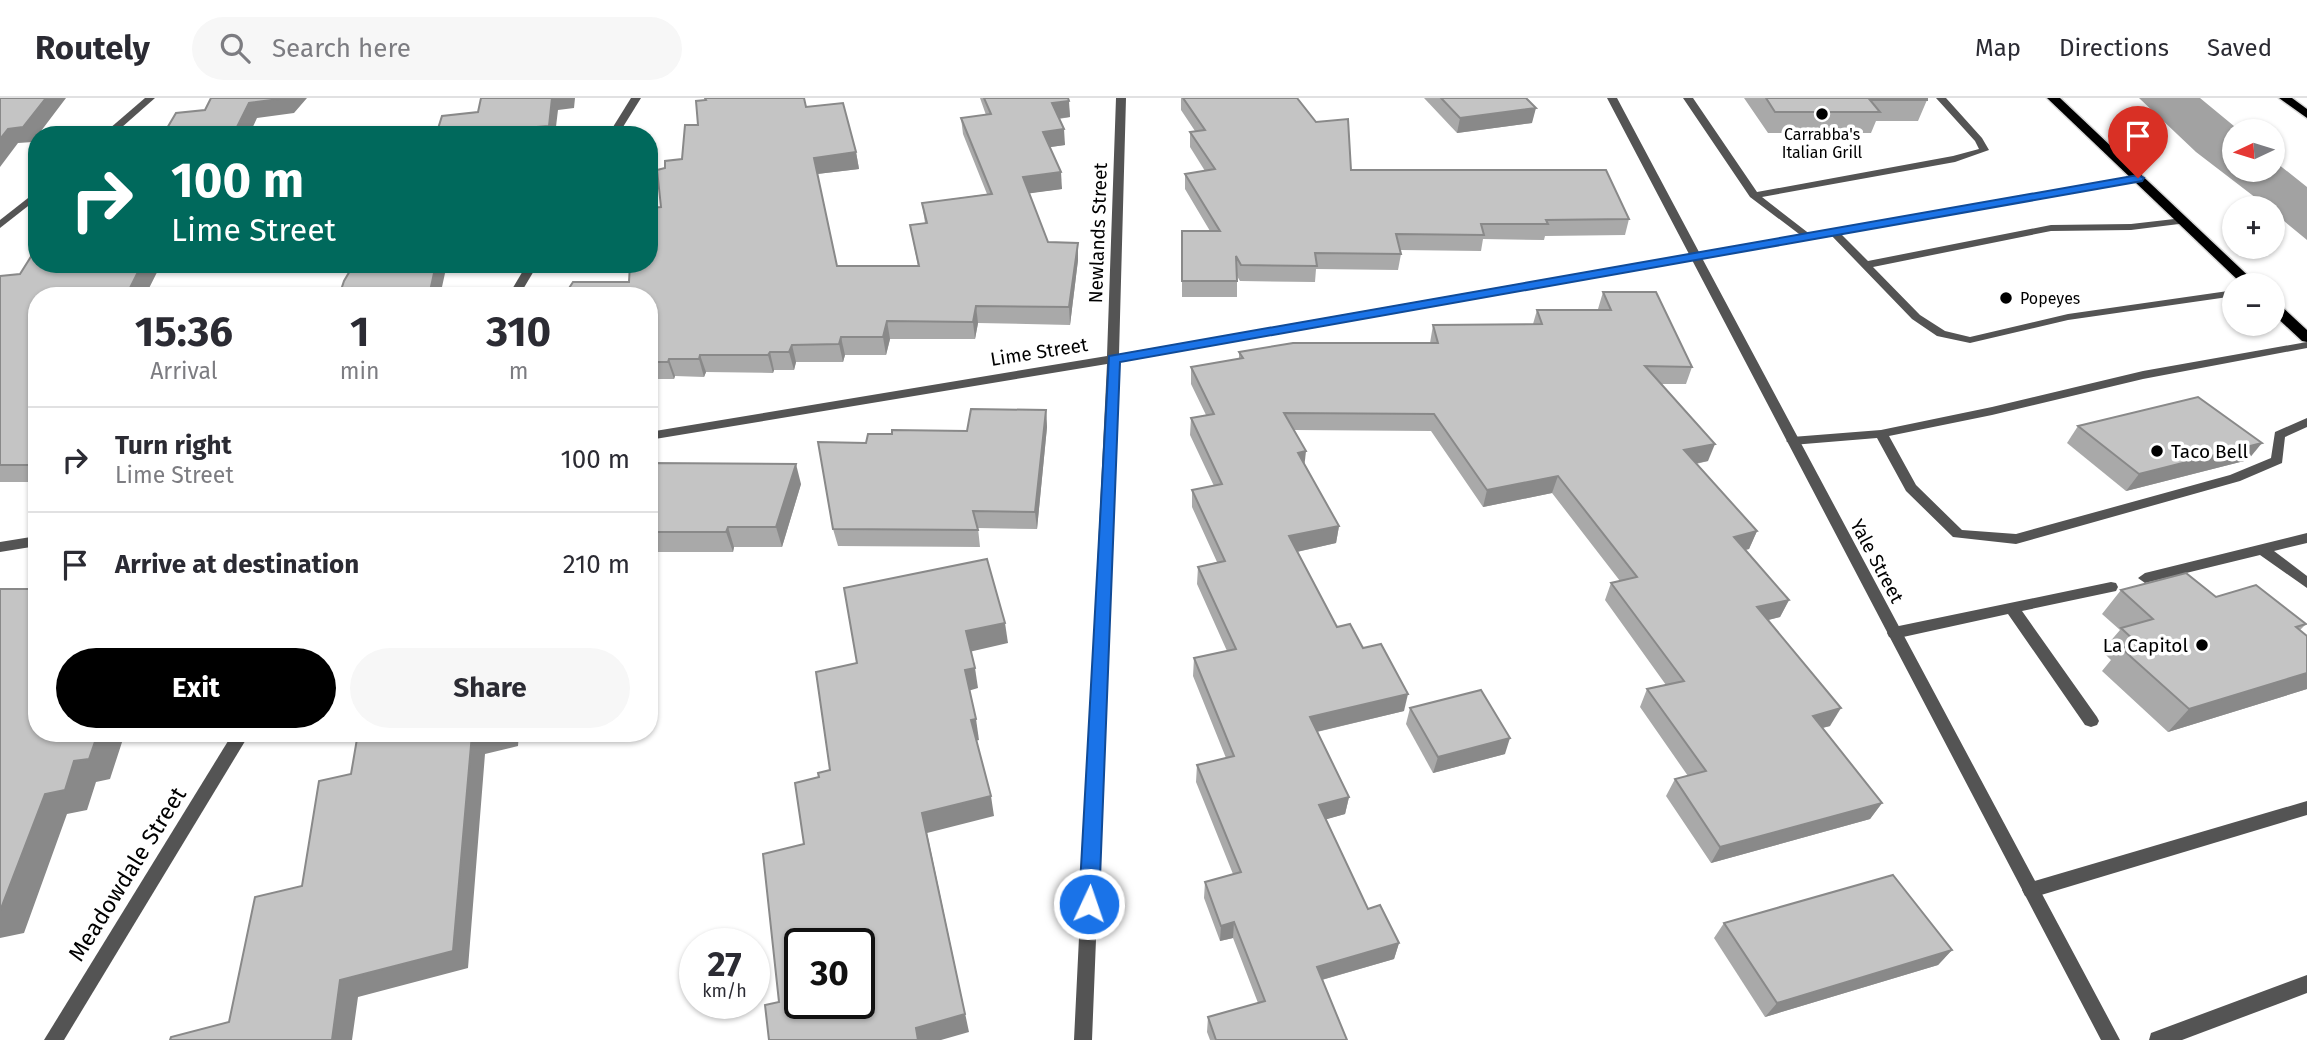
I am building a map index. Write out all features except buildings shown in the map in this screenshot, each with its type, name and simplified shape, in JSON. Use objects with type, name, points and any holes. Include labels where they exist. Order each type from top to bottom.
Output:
[{"type":"main road","points":[[2053,98],[2238,273]]},
{"type":"main road","points":[[2285,98],[2307,115]]},
{"type":"main road","points":[[2285,317],[2307,338]]},
{"type":"street","points":[[117,126],[150,98]]},
{"type":"street","points":[[619,126],[636,98]]},
{"type":"street","name":"Newlands Street","points":[[1083,1040],[1113,359],[1121,98]]},
{"type":"street","name":"Yale Street","points":[[1612,98],[2111,1040]]},
{"type":"street","points":[[1688,98],[1754,195],[1807,237]]},
{"type":"street","points":[[1754,195],[1955,159],[1984,150],[1979,140],[1941,98]]},
{"type":"street","name":"Lime Street","points":[[658,435],[1113,359],[2138,178]]},
{"type":"street","points":[[0,225],[28,202]]},
{"type":"street","points":[[1866,265],[2051,229],[2131,227],[2183,221]]},
{"type":"street","points":[[1834,233],[1916,317],[1941,334],[1970,340],[2068,317],[2222,295]]},
{"type":"street","points":[[1792,441],[1881,434],[2143,375],[2307,345]]},
{"type":"street","points":[[1881,434],[1911,488],[1958,534],[2016,538],[2235,478],[2277,460],[2279,435],[2307,422]]},
{"type":"street","points":[[2145,578],[2307,538]]},
{"type":"street","points":[[0,547],[28,542]]},
{"type":"street","points":[[2262,549],[2307,583]]},
{"type":"street","points":[[1894,633],[2111,587]]},
{"type":"street","points":[[2012,608],[2091,721]]},
{"type":"street","name":"Meadowdale Street","points":[[53,1040],[237,742]]},
{"type":"street","points":[[2031,890],[2307,808]]},
{"type":"street","points":[[2158,1040],[2307,984]]},
{"type":"shaded area","points":[[2139,98],[2200,98],[2225,119],[2222,119],[2222,172],[2196,152]]},
{"type":"shaded area","points":[[2286,170],[2307,187],[2307,240],[2285,222],[2285,196],[2253,196],[2235,182],[2286,182]]},
{"type":"place","name":"Carrabba's Italian Grill","points":[[1822,114]]},
{"type":"place","name":"Popeyes","points":[[2006,298]]},
{"type":"place","name":"Taco Bell","points":[[2157,451]]},
{"type":"place","name":"La Capitol","points":[[2202,645]]},
{"type":"route","points":[[1089,904],[1113,359],[2138,178]]}]
